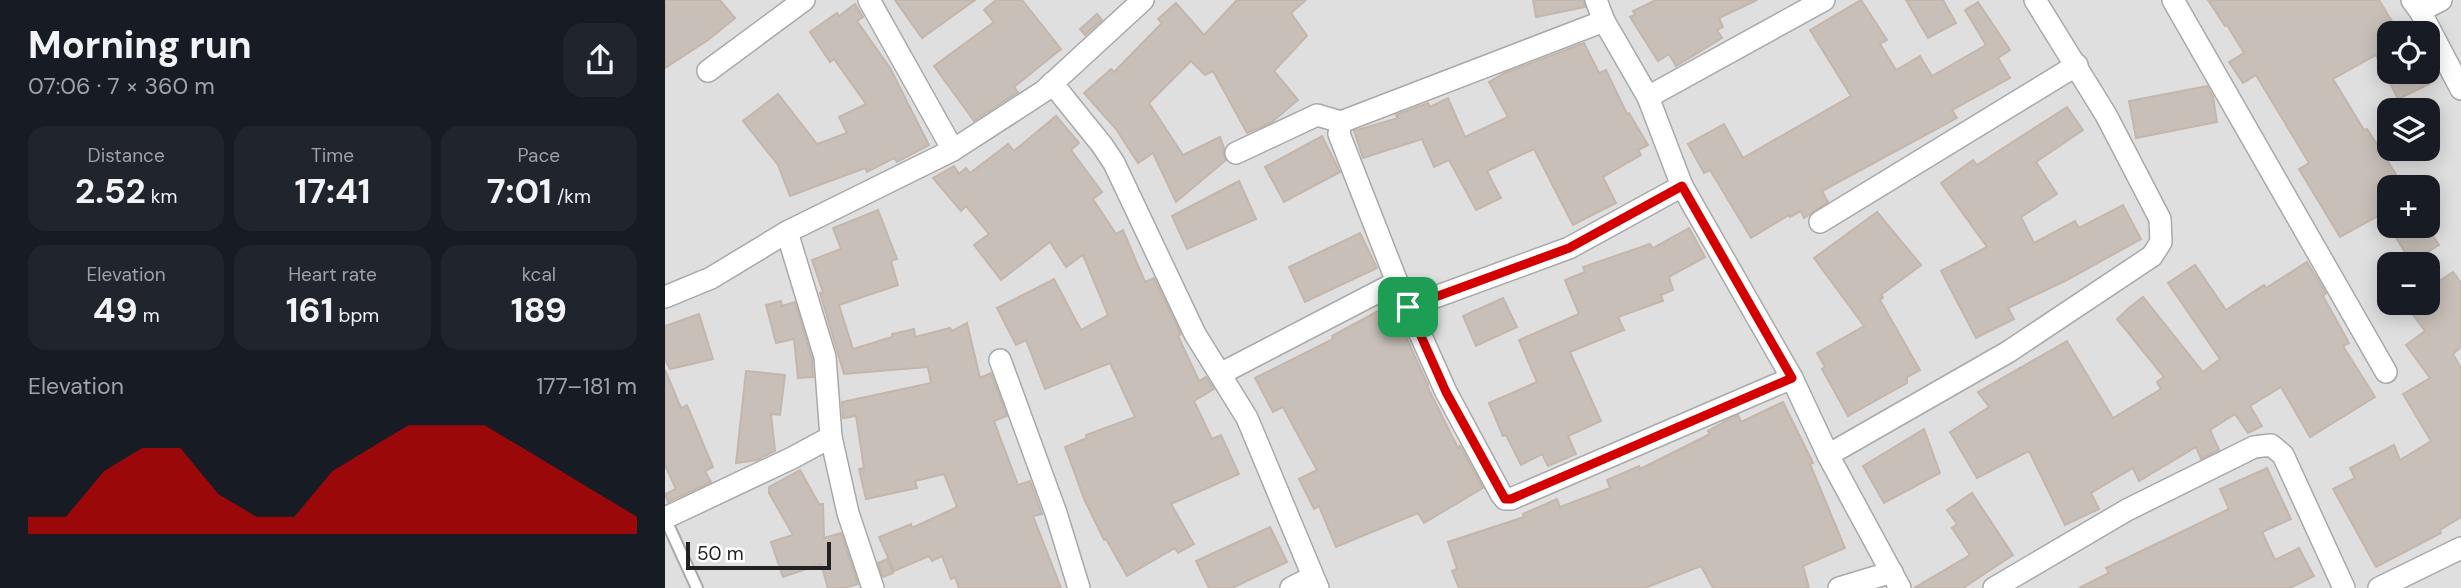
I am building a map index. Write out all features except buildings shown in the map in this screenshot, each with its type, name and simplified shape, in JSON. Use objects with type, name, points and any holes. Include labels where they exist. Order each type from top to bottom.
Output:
[{"type":"street","points":[[708,71],[804,0]]},
{"type":"street","points":[[869,0],[953,150]]},
{"type":"street","points":[[665,297],[711,278],[787,232],[953,150],[1044,91],[1143,0]]},
{"type":"street","points":[[1596,0],[1604,21],[1648,97],[1682,186],[1792,378],[1828,455],[1896,580],[1839,588]]},
{"type":"street","points":[[1648,97],[1824,0]]},
{"type":"street","points":[[1828,455],[2008,352],[2152,256],[2161,242],[2160,219],[2106,115],[2035,0]]},
{"type":"street","points":[[2173,0],[2386,372]]},
{"type":"street","points":[[2441,0],[2416,6],[2461,89]]},
{"type":"street","points":[[1235,153],[1317,115],[1341,121],[1604,21]]},
{"type":"street","points":[[1820,222],[2077,65]]},
{"type":"street","points":[[1052,83],[1103,145],[1114,163],[1195,334],[1247,418],[1315,583],[1291,588]]},
{"type":"street","points":[[1341,121],[1339,134],[1397,282],[1446,392],[1505,499],[1511,499],[1792,378]]},
{"type":"street","points":[[1408,307],[1569,248],[1682,186]]},
{"type":"street","points":[[787,232],[825,357],[831,437],[848,513],[873,588]]},
{"type":"street","points":[[1220,374],[1397,282]]},
{"type":"street","points":[[1000,360],[1056,513],[1079,588]]},
{"type":"street","points":[[665,518],[831,437]]},
{"type":"street","points":[[1994,588],[2127,510],[2254,447],[2271,445],[2283,456],[2344,588]]},
{"type":"street","points":[[2379,588],[2461,548]]},
{"type":"lane","points":[[665,518],[697,588]]},
{"type":"shaded area","points":[[665,0],[2461,0],[2461,588],[665,588]]},
{"type":"route","points":[[1682,186],[1792,378],[1511,499],[1505,499],[1446,392],[1408,307],[1569,248],[1682,186]]}]
